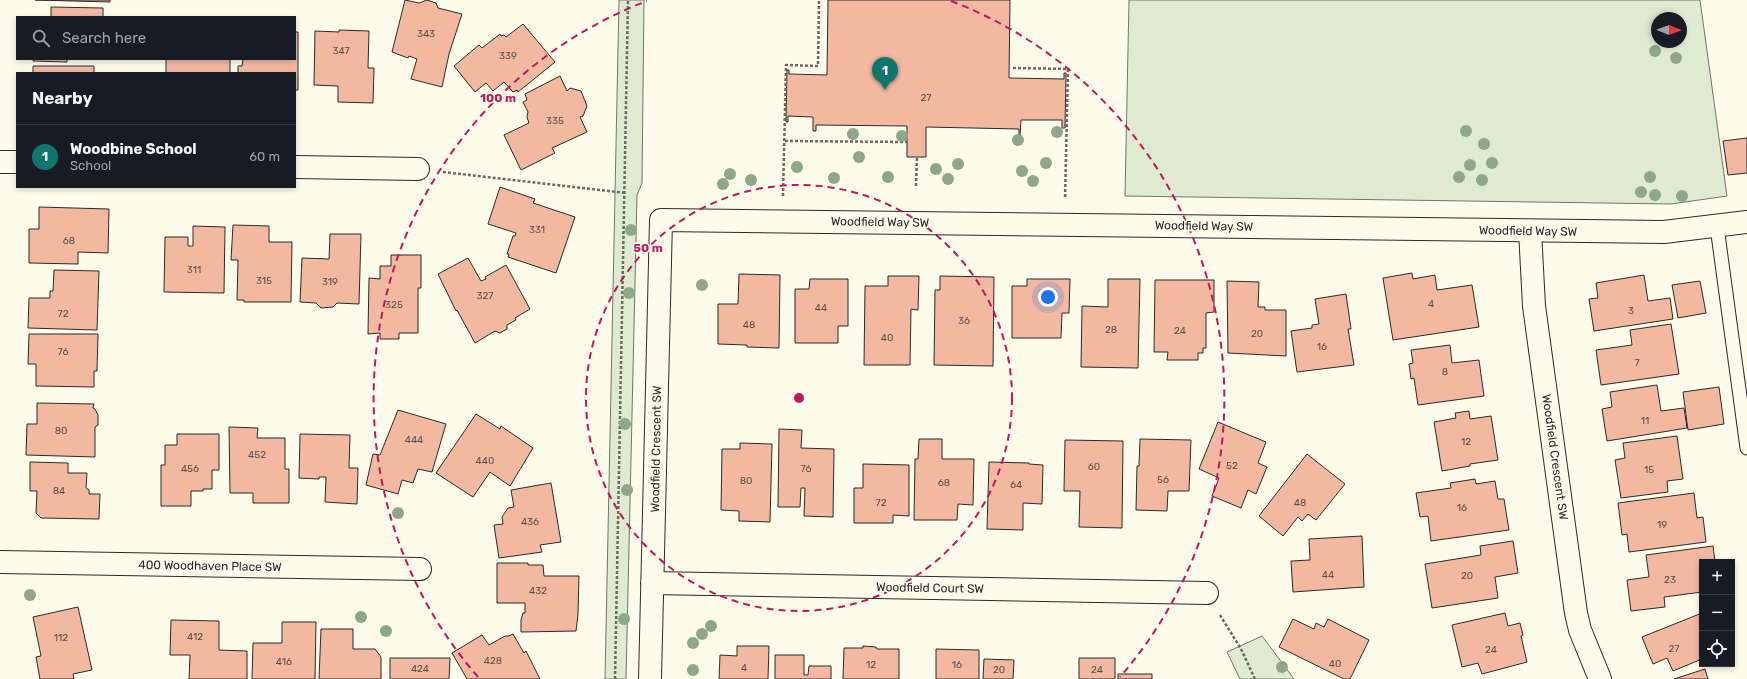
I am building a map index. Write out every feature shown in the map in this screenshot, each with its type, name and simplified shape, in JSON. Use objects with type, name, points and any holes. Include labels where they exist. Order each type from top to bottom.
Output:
[{"type":"street","points":[[0,162],[16,162]]},
{"type":"street","points":[[296,167],[418,169]]},
{"type":"street","name":"Woodfield Way SW","points":[[661,220],[1664,232],[1717,227],[1747,222]]},
{"type":"street","name":"Woodfield Crescent SW","points":[[650,679],[661,220]]},
{"type":"street","name":"Woodfield Crescent SW","points":[[1530,231],[1534,306],[1576,613],[1580,630],[1600,679]]},
{"type":"street","name":"400 Woodhaven Place SW","points":[[0,562],[420,569]]},
{"type":"street","name":"Woodfield Court SW","points":[[652,582],[1207,593]]},
{"type":"lane","points":[[1717,227],[1747,448]]},
{"type":"path","points":[[615,679],[626,193],[628,0]]},
{"type":"path","points":[[783,197],[786,65],[818,66],[819,0]]},
{"type":"path","points":[[1013,68],[1068,69],[1065,201]]},
{"type":"path","points":[[785,141],[907,142]]},
{"type":"path","points":[[916,186],[917,157]]},
{"type":"path","points":[[418,169],[626,193]]},
{"type":"path","points":[[1207,593],[1241,649],[1256,679]]},
{"type":"green space","points":[[619,0],[644,0],[642,183],[637,195],[626,679],[605,679]]},
{"type":"green space","points":[[1129,0],[1700,0],[1727,196],[1671,204],[1125,196]]},
{"type":"green space","points":[[1262,636],[1294,679],[1240,679],[1227,652]]},
{"type":"building","points":[[35,0],[110,0],[110,2]]},
{"type":"building","points":[[405,0],[419,3],[427,0],[436,3],[438,8],[462,14],[449,54],[442,87],[411,79],[417,59],[409,56],[408,58],[392,52]]},
{"type":"building","points":[[828,0],[1010,0],[1009,78],[1064,79],[1064,73],[1066,73],[1065,128],[1062,128],[1062,120],[1021,120],[1019,136],[1019,129],[926,127],[926,157],[907,157],[907,126],[816,125],[816,131],[813,131],[813,117],[788,116],[788,122],[786,122],[787,70],[789,70],[789,74],[827,75]]},
{"type":"building","points":[[51,7],[103,8],[103,16],[51,16]]},
{"type":"building","points":[[523,24],[555,62],[518,92],[517,90],[513,92],[504,82],[493,91],[486,83],[475,92],[454,66],[479,45],[482,48],[500,34],[501,36],[504,35],[506,37]]},
{"type":"building","points":[[339,30],[369,31],[368,68],[374,68],[373,103],[338,102],[338,86],[314,85],[315,31],[339,32]]},
{"type":"building","points":[[296,32],[298,32],[298,90],[296,90],[296,72],[238,72],[238,66],[242,66],[243,60],[296,60]]},
{"type":"building","points":[[67,60],[67,62],[33,61]]},
{"type":"building","points":[[166,60],[230,60],[230,72],[166,72]]},
{"type":"building","points":[[33,66],[94,66],[94,72],[33,72]]},
{"type":"building","points":[[560,76],[567,91],[570,88],[581,91],[587,106],[583,116],[580,117],[587,132],[552,148],[555,153],[521,170],[504,135],[529,123],[527,117],[528,112],[523,102],[527,100],[525,94]]},
{"type":"building","points":[[1747,138],[1747,173],[1728,175],[1723,141]]},
{"type":"building","points":[[500,187],[535,199],[533,203],[575,217],[556,273],[508,257],[509,254],[507,254],[513,236],[515,236],[516,233],[488,224]]},
{"type":"building","points":[[39,207],[109,209],[108,253],[78,252],[78,264],[29,263],[29,229],[39,229]]},
{"type":"building","points":[[233,225],[269,226],[269,242],[292,242],[291,302],[244,302],[244,300],[237,300],[238,260],[231,260]]},
{"type":"building","points":[[193,226],[225,227],[224,293],[164,292],[165,237],[188,237],[188,246],[193,246]]},
{"type":"building","points":[[330,234],[361,234],[359,304],[337,303],[333,307],[321,308],[316,303],[300,302],[302,258],[329,259]]},
{"type":"building","points":[[391,255],[421,255],[421,288],[418,288],[418,333],[399,333],[399,339],[380,339],[380,333],[368,334],[369,278],[380,279],[380,266],[391,266]]},
{"type":"building","points":[[468,258],[481,281],[486,279],[485,277],[506,265],[530,309],[515,318],[516,320],[507,325],[507,329],[500,333],[495,331],[475,343],[457,310],[456,311],[438,274]]},
{"type":"building","points":[[54,270],[99,271],[97,330],[28,328],[29,298],[50,298],[50,291],[53,291]]},
{"type":"building","points":[[1412,273],[1413,279],[1435,275],[1437,290],[1472,285],[1479,327],[1393,340],[1383,278]]},
{"type":"building","points":[[739,274],[780,275],[779,348],[718,344],[718,304],[738,304]]},
{"type":"building","points":[[1644,275],[1648,301],[1670,298],[1673,319],[1594,331],[1589,299],[1598,298],[1596,283]]},
{"type":"building","points":[[888,276],[919,276],[918,310],[911,309],[910,365],[864,365],[865,286],[888,286]]},
{"type":"building","points":[[940,276],[994,277],[993,366],[934,365],[935,290],[940,290]]},
{"type":"building","points":[[810,279],[848,279],[848,326],[838,326],[838,343],[795,343],[795,289],[809,289]]},
{"type":"building","points":[[1027,279],[1070,279],[1069,313],[1062,313],[1061,338],[1012,338],[1012,286],[1027,286]]},
{"type":"building","points":[[1108,279],[1140,279],[1138,368],[1081,367],[1082,306],[1108,307]]},
{"type":"building","points":[[1155,280],[1214,280],[1214,312],[1206,313],[1206,348],[1203,348],[1203,353],[1198,353],[1198,360],[1167,360],[1168,352],[1154,352]]},
{"type":"building","points":[[1227,281],[1259,282],[1258,307],[1265,307],[1265,310],[1286,310],[1286,356],[1228,353]]},
{"type":"building","points":[[1700,281],[1706,313],[1678,318],[1672,285]]},
{"type":"building","points":[[1346,294],[1351,329],[1348,329],[1354,365],[1297,372],[1291,331],[1312,328],[1312,325],[1319,324],[1315,299]]},
{"type":"building","points":[[1671,324],[1679,374],[1601,385],[1596,350],[1632,345],[1630,330]]},
{"type":"building","points":[[29,334],[98,334],[97,371],[94,371],[94,387],[36,386],[36,364],[28,364]]},
{"type":"building","points":[[1450,345],[1452,363],[1479,360],[1484,396],[1418,405],[1414,378],[1411,379],[1409,364],[1413,363],[1411,350]]},
{"type":"building","points":[[1657,385],[1661,411],[1684,408],[1687,428],[1607,441],[1602,409],[1612,407],[1610,392]]},
{"type":"building","points":[[1719,387],[1724,424],[1688,430],[1683,392]]},
{"type":"building","points":[[37,403],[94,404],[93,408],[98,415],[98,425],[95,427],[95,457],[26,455],[27,424],[37,424]]},
{"type":"building","points":[[398,410],[446,424],[432,472],[418,469],[413,483],[402,480],[398,494],[366,485],[373,454],[380,455]]},
{"type":"building","points":[[1469,411],[1470,419],[1491,416],[1498,460],[1470,464],[1470,466],[1442,471],[1434,422],[1456,418],[1455,413]]},
{"type":"building","points":[[476,414],[500,429],[501,426],[533,448],[510,486],[490,472],[473,497],[436,473]]},
{"type":"building","points":[[1218,422],[1266,442],[1258,463],[1267,467],[1256,494],[1248,490],[1241,508],[1212,496],[1219,478],[1199,469]]},
{"type":"building","points":[[229,427],[258,428],[257,438],[285,438],[285,469],[289,469],[289,503],[253,503],[253,493],[230,493]]},
{"type":"building","points":[[779,429],[802,430],[801,448],[834,449],[833,517],[804,516],[805,488],[801,488],[800,507],[778,507]]},
{"type":"building","points":[[177,434],[219,434],[219,470],[212,470],[212,489],[191,491],[191,506],[161,506],[161,465],[165,465],[165,445],[177,445]]},
{"type":"building","points":[[300,434],[350,435],[349,468],[358,468],[357,504],[325,502],[326,477],[319,477],[319,479],[299,478]]},
{"type":"building","points":[[1677,436],[1683,479],[1667,481],[1668,492],[1621,498],[1615,460],[1625,458],[1623,443]]},
{"type":"building","points":[[919,439],[942,439],[942,459],[974,459],[973,505],[958,504],[957,520],[914,520],[915,459],[918,459]]},
{"type":"building","points":[[1140,439],[1191,440],[1189,491],[1168,491],[1167,511],[1136,510],[1137,466],[1139,466]]},
{"type":"building","points":[[1065,440],[1123,441],[1122,528],[1079,527],[1080,491],[1064,491]]},
{"type":"building","points":[[740,443],[772,444],[770,522],[739,521],[739,511],[721,510],[722,449],[740,449]]},
{"type":"building","points":[[1307,454],[1345,484],[1316,520],[1308,514],[1302,521],[1298,517],[1283,536],[1259,516]]},
{"type":"building","points":[[30,462],[68,463],[68,473],[87,473],[86,488],[89,490],[89,494],[100,494],[99,519],[41,518],[36,513],[37,491],[30,491]]},
{"type":"building","points":[[989,462],[1029,463],[1043,465],[1042,504],[1023,503],[1023,530],[987,529]]},
{"type":"building","points":[[863,464],[909,465],[909,516],[893,515],[893,523],[854,523],[854,488],[863,488]]},
{"type":"building","points":[[1475,479],[1476,484],[1495,481],[1498,499],[1504,499],[1509,530],[1431,541],[1428,516],[1420,517],[1416,493],[1451,488],[1450,483]]},
{"type":"building","points":[[551,483],[561,542],[540,545],[542,552],[499,558],[494,525],[503,524],[502,517],[508,508],[514,507],[511,490]]},
{"type":"building","points":[[1694,493],[1697,518],[1703,517],[1706,542],[1629,552],[1627,534],[1622,535],[1618,503]]},
{"type":"building","points":[[1362,536],[1364,587],[1293,592],[1291,561],[1310,560],[1309,539]]},
{"type":"building","points":[[1513,541],[1518,573],[1495,577],[1498,598],[1432,608],[1425,564],[1481,555],[1480,546]]},
{"type":"building","points":[[1713,546],[1715,559],[1699,559],[1699,592],[1664,597],[1665,607],[1631,611],[1627,580],[1649,577],[1646,555]]},
{"type":"building","points":[[497,563],[528,563],[528,565],[543,565],[544,576],[579,576],[576,631],[521,632],[521,620],[523,613],[525,613],[525,603],[497,603]]},
{"type":"building","points":[[78,607],[92,670],[73,674],[74,679],[40,679],[36,657],[41,656],[33,617]]},
{"type":"building","points":[[1505,613],[1508,626],[1520,623],[1523,635],[1521,636],[1527,662],[1482,674],[1478,663],[1462,667],[1452,625]]},
{"type":"building","points":[[1699,614],[1699,660],[1673,671],[1667,658],[1653,664],[1642,637]]},
{"type":"building","points":[[1293,619],[1314,629],[1316,623],[1324,627],[1328,619],[1369,640],[1350,679],[1344,679],[1279,647]]},
{"type":"building","points":[[171,620],[219,621],[219,650],[247,651],[247,679],[189,679],[190,655],[170,655]]},
{"type":"building","points":[[282,622],[316,622],[315,679],[252,679],[253,643],[282,643]]},
{"type":"building","points":[[321,629],[353,629],[353,649],[375,649],[381,657],[381,679],[319,679]]},
{"type":"building","points":[[513,634],[524,653],[526,651],[540,679],[467,679],[452,653],[482,635],[489,645],[505,636]]},
{"type":"building","points":[[737,646],[769,646],[768,679],[719,679],[720,655],[737,656]]},
{"type":"building","points":[[863,646],[876,647],[877,649],[899,649],[899,679],[843,679],[844,648],[863,648]]},
{"type":"building","points":[[936,649],[979,650],[979,679],[936,679]]},
{"type":"building","points":[[775,655],[804,655],[804,675],[808,675],[809,666],[831,666],[831,679],[775,679]]},
{"type":"building","points":[[390,658],[450,658],[449,679],[390,679]]},
{"type":"building","points":[[1079,658],[1115,658],[1115,679],[1079,679]]},
{"type":"building","points":[[984,659],[1014,660],[1013,679],[983,679]]},
{"type":"building","points":[[1705,669],[1708,679],[1674,679]]},
{"type":"building","points":[[1118,674],[1152,674],[1152,679],[1118,679]]},
{"type":"place","name":"Woodbine School","points":[[885,90]]}]
